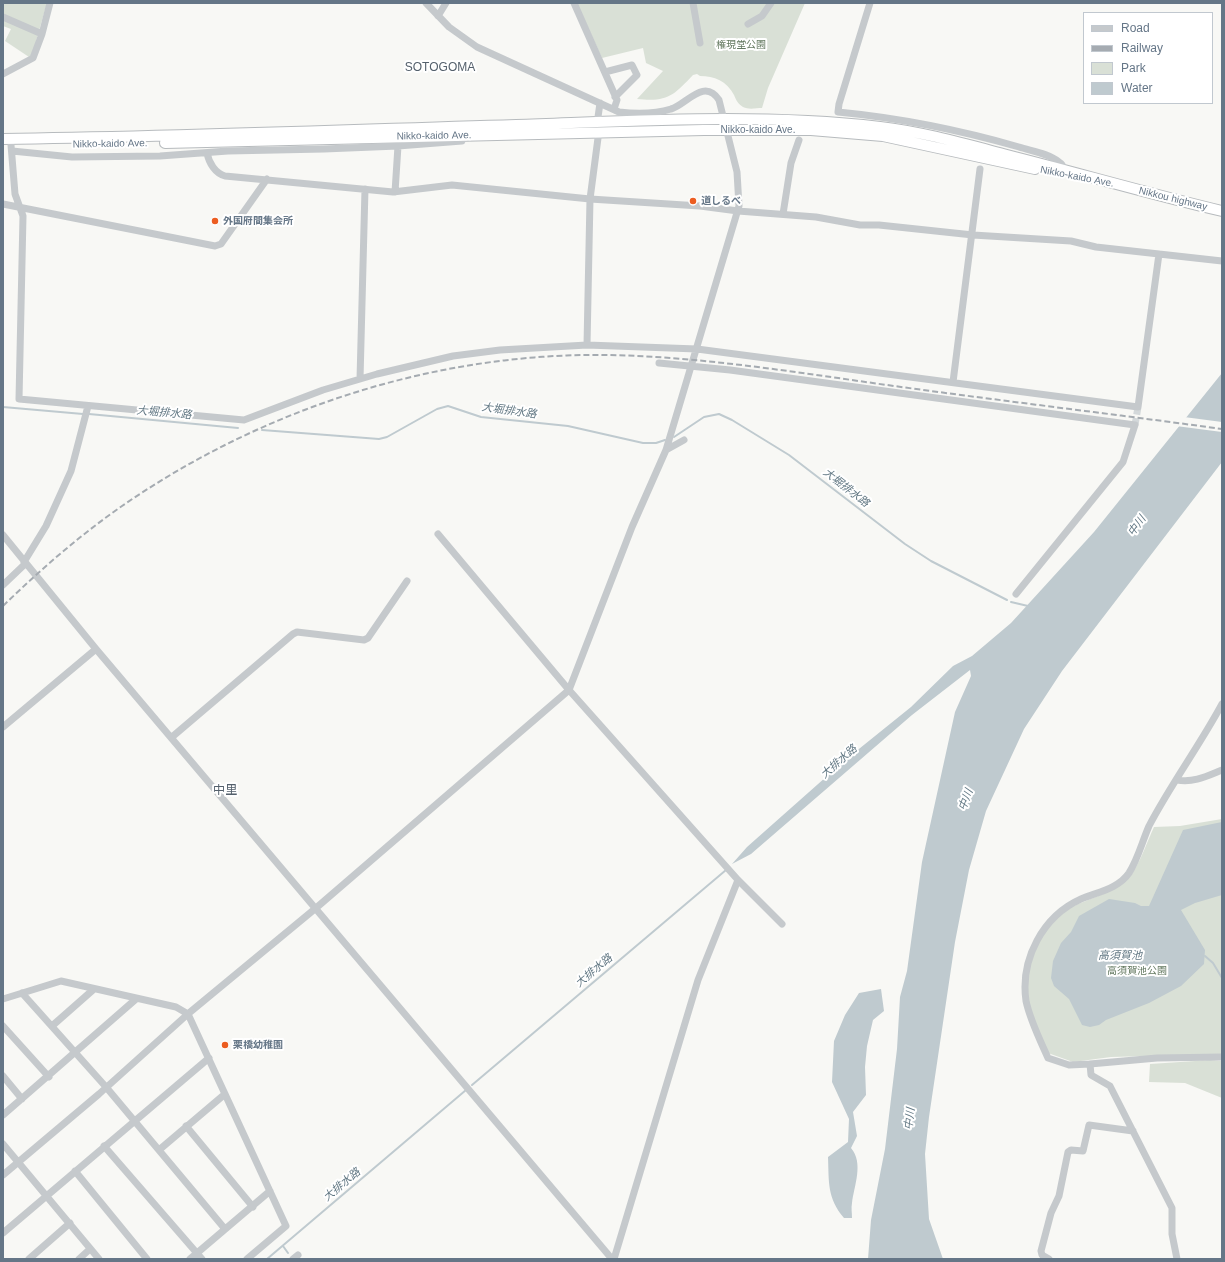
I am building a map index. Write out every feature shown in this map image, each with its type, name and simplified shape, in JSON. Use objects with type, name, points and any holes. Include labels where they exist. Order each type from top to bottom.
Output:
[{"type":"highway","name":"Nikko-kaido Ave.","points":[[7,145],[199,135],[591,122],[724,120],[819,121],[882,127],[978,147],[1063,172]]},
{"type":"highway","name":"Nikko-kaido Ave.","points":[[7,145],[726,130],[811,130],[870,134],[904,140],[1063,172],[1123,186]]},
{"type":"highway","name":"Nikkou highway","points":[[1123,186],[1222,211]]},
{"type":"street","points":[[3,74],[33,58],[42,34],[50,3]]},
{"type":"street","points":[[3,1175],[106,1087],[188,1014],[316,908],[570,690],[632,527],[666,450],[738,211],[739,190],[737,172],[724,120],[716,96],[705,92],[697,93],[679,106],[671,109],[637,114],[619,112],[600,102],[483,51],[464,39],[426,3]]},
{"type":"street","points":[[438,16],[446,3]]},
{"type":"street","points":[[574,3],[615,97],[616,104],[614,109]]},
{"type":"street","points":[[693,3],[700,43]]},
{"type":"street","points":[[748,24],[762,16],[771,3]]},
{"type":"street","points":[[870,3],[839,104],[838,112],[907,120],[992,140],[1050,156],[1059,161],[1063,172]]},
{"type":"street","points":[[3,18],[42,34]]},
{"type":"street","points":[[605,72],[632,65],[637,75],[615,97]]},
{"type":"street","points":[[598,117],[600,102]]},
{"type":"street","points":[[462,136],[462,141],[398,146],[160,156],[72,157],[7,145],[16,194],[22,208],[19,398],[88,406],[244,420],[323,390],[360,379],[453,356],[500,350],[587,345],[697,349],[1138,407],[1159,254]]},
{"type":"street","points":[[587,345],[590,199],[598,138]]},
{"type":"street","points":[[783,214],[791,163],[799,140]]},
{"type":"street","points":[[395,192],[398,146]]},
{"type":"street","points":[[208,153],[210,162],[221,175],[267,180],[395,192],[452,185],[590,199],[681,204],[738,211],[783,214],[860,225],[879,225],[973,235],[1071,241],[1096,247],[1222,261]]},
{"type":"street","points":[[953,382],[973,235],[980,169]]},
{"type":"street","points":[[3,204],[215,246],[221,244],[267,180]]},
{"type":"street","points":[[360,379],[365,189]]},
{"type":"street","points":[[659,363],[1135,425],[1123,462],[1016,594]]},
{"type":"street","points":[[3,585],[25,563],[46,526],[71,471],[88,406]]},
{"type":"street","points":[[666,450],[684,440]]},
{"type":"street","points":[[438,534],[570,690],[736,878],[782,924]]},
{"type":"street","points":[[3,535],[96,649],[613,1259]]},
{"type":"street","points":[[172,737],[293,634],[297,632],[364,640],[368,638],[407,581]]},
{"type":"street","points":[[3,727],[96,649]]},
{"type":"street","points":[[1222,704],[1149,827],[1128,874],[1116,885],[1081,899],[1059,912],[1046,924],[1033,951],[1026,978],[1027,1002],[1048,1058],[1069,1065],[1157,1058],[1222,1057]]},
{"type":"street","points":[[1177,780],[1195,781],[1222,770]]},
{"type":"street","points":[[613,1259],[694,992],[736,878]]},
{"type":"street","points":[[3,999],[61,981],[176,1007],[188,1014],[286,1226],[247,1259]]},
{"type":"street","points":[[52,1026],[94,989]]},
{"type":"street","points":[[22,993],[106,1087],[226,1230]]},
{"type":"street","points":[[3,1115],[49,1077],[136,999]]},
{"type":"street","points":[[3,1026],[49,1077]]},
{"type":"street","points":[[3,1233],[209,1058]]},
{"type":"street","points":[[1090,1064],[1091,1075],[1110,1086],[1172,1208],[1172,1234],[1178,1259]]},
{"type":"street","points":[[3,1076],[22,1099]]},
{"type":"street","points":[[159,1150],[225,1094]]},
{"type":"street","points":[[1049,1259],[1042,1255],[1041,1251],[1051,1213],[1059,1196],[1068,1152],[1070,1150],[1083,1151],[1089,1125],[1133,1131]]},
{"type":"street","points":[[186,1126],[252,1207]]},
{"type":"street","points":[[3,1144],[99,1259]]},
{"type":"street","points":[[104,1146],[202,1259]]},
{"type":"street","points":[[75,1171],[147,1259]]},
{"type":"street","points":[[190,1259],[226,1230],[270,1191]]},
{"type":"street","points":[[29,1259],[70,1224]]},
{"type":"street","points":[[79,1259],[90,1250]]},
{"type":"green space","points":[[3,3],[47,3],[32,55],[29,57],[5,41],[11,29],[3,26]]},
{"type":"green space","name":"権現堂公園","points":[[577,3],[805,3],[768,88],[762,108],[750,109],[740,105],[728,86],[720,80],[697,74],[693,75],[675,93],[669,96],[647,100],[637,99],[663,71],[646,63],[643,48],[602,58]]},
{"type":"green space","name":"高須賀池公園","points":[[1222,819],[1222,1054],[1111,1057],[1073,1062],[1048,1053],[1033,1017],[1028,996],[1029,969],[1038,944],[1045,932],[1063,913],[1074,906],[1105,893],[1127,880],[1138,863],[1154,827],[1180,826]]},
{"type":"green space","points":[[1210,1060],[1222,1061],[1222,1098],[1185,1083],[1149,1082],[1150,1064]]},
{"type":"water","name":"中川","points":[[1222,373],[1222,462],[1062,671],[1024,729],[986,811],[969,870],[955,942],[929,1117],[925,1154],[929,1219],[943,1259],[868,1259],[871,1220],[885,1149],[897,1049],[900,997],[907,971],[922,862],[955,712],[971,676],[970,670],[912,715],[751,854],[732,864],[747,847],[844,761],[911,707],[953,666],[972,656],[1011,623],[1094,532]]},
{"type":"water","name":"高須賀池","points":[[1222,822],[1222,895],[1195,903],[1181,910],[1205,950],[1204,964],[1181,986],[1149,1003],[1106,1020],[1099,1025],[1090,1027],[1082,1025],[1069,999],[1054,986],[1051,978],[1053,961],[1061,943],[1071,932],[1079,916],[1109,899],[1135,903],[1141,906],[1149,906],[1183,830]]},
{"type":"water","points":[[881,989],[884,1011],[873,1020],[867,1046],[865,1067],[866,1095],[853,1112],[857,1136],[851,1148],[855,1154],[858,1168],[852,1205],[852,1218],[844,1218],[834,1204],[832,1197],[828,1157],[848,1142],[849,1119],[832,1082],[834,1041],[845,1015],[859,993]]},
{"type":"pier","points":[[1184,417],[1222,422],[1222,432],[1176,426]]},
{"type":"waterway","name":"大堀排水路","points":[[262,430],[379,439],[387,437],[437,409],[448,406],[481,417],[568,426],[643,443],[656,443],[665,440]]},
{"type":"waterway","name":"大堀排水路","points":[[3,407],[83,414]]},
{"type":"waterway","name":"大堀排水路","points":[[89,414],[238,428]]},
{"type":"waterway","name":"大堀排水路","points":[[674,437],[704,417],[719,414],[732,420],[789,455],[905,544],[931,561],[1007,600]]},
{"type":"waterway","name":"大堀排水路","points":[[1011,602],[1028,606]]},
{"type":"waterway","name":"大排水路","points":[[472,1085],[726,870]]},
{"type":"waterway","points":[[1205,956],[1213,963],[1222,978]]},
{"type":"waterway","name":"大排水路","points":[[267,1259],[466,1090]]},
{"type":"waterway","points":[[283,1246],[288,1253]]},
{"type":"tunnel","points":[[1135,425],[1138,407]]},
{"type":"railway","points":[[3,606],[60,554],[90,529],[122,506],[177,471],[234,441],[293,414],[354,393],[417,376],[481,364],[545,357],[610,355],[646,356],[717,362],[1222,429]]},
{"type":"place","name":"道しるべ","points":[[693,201]]},
{"type":"place","name":"外国府間集会所","points":[[215,221]]},
{"type":"place","name":"栗橋幼稚園","points":[[225,1045]]},
{"type":"district","name":"SOTOGOMA","points":[[440,68]]},
{"type":"district","name":"中里","points":[[225,791]]}]
